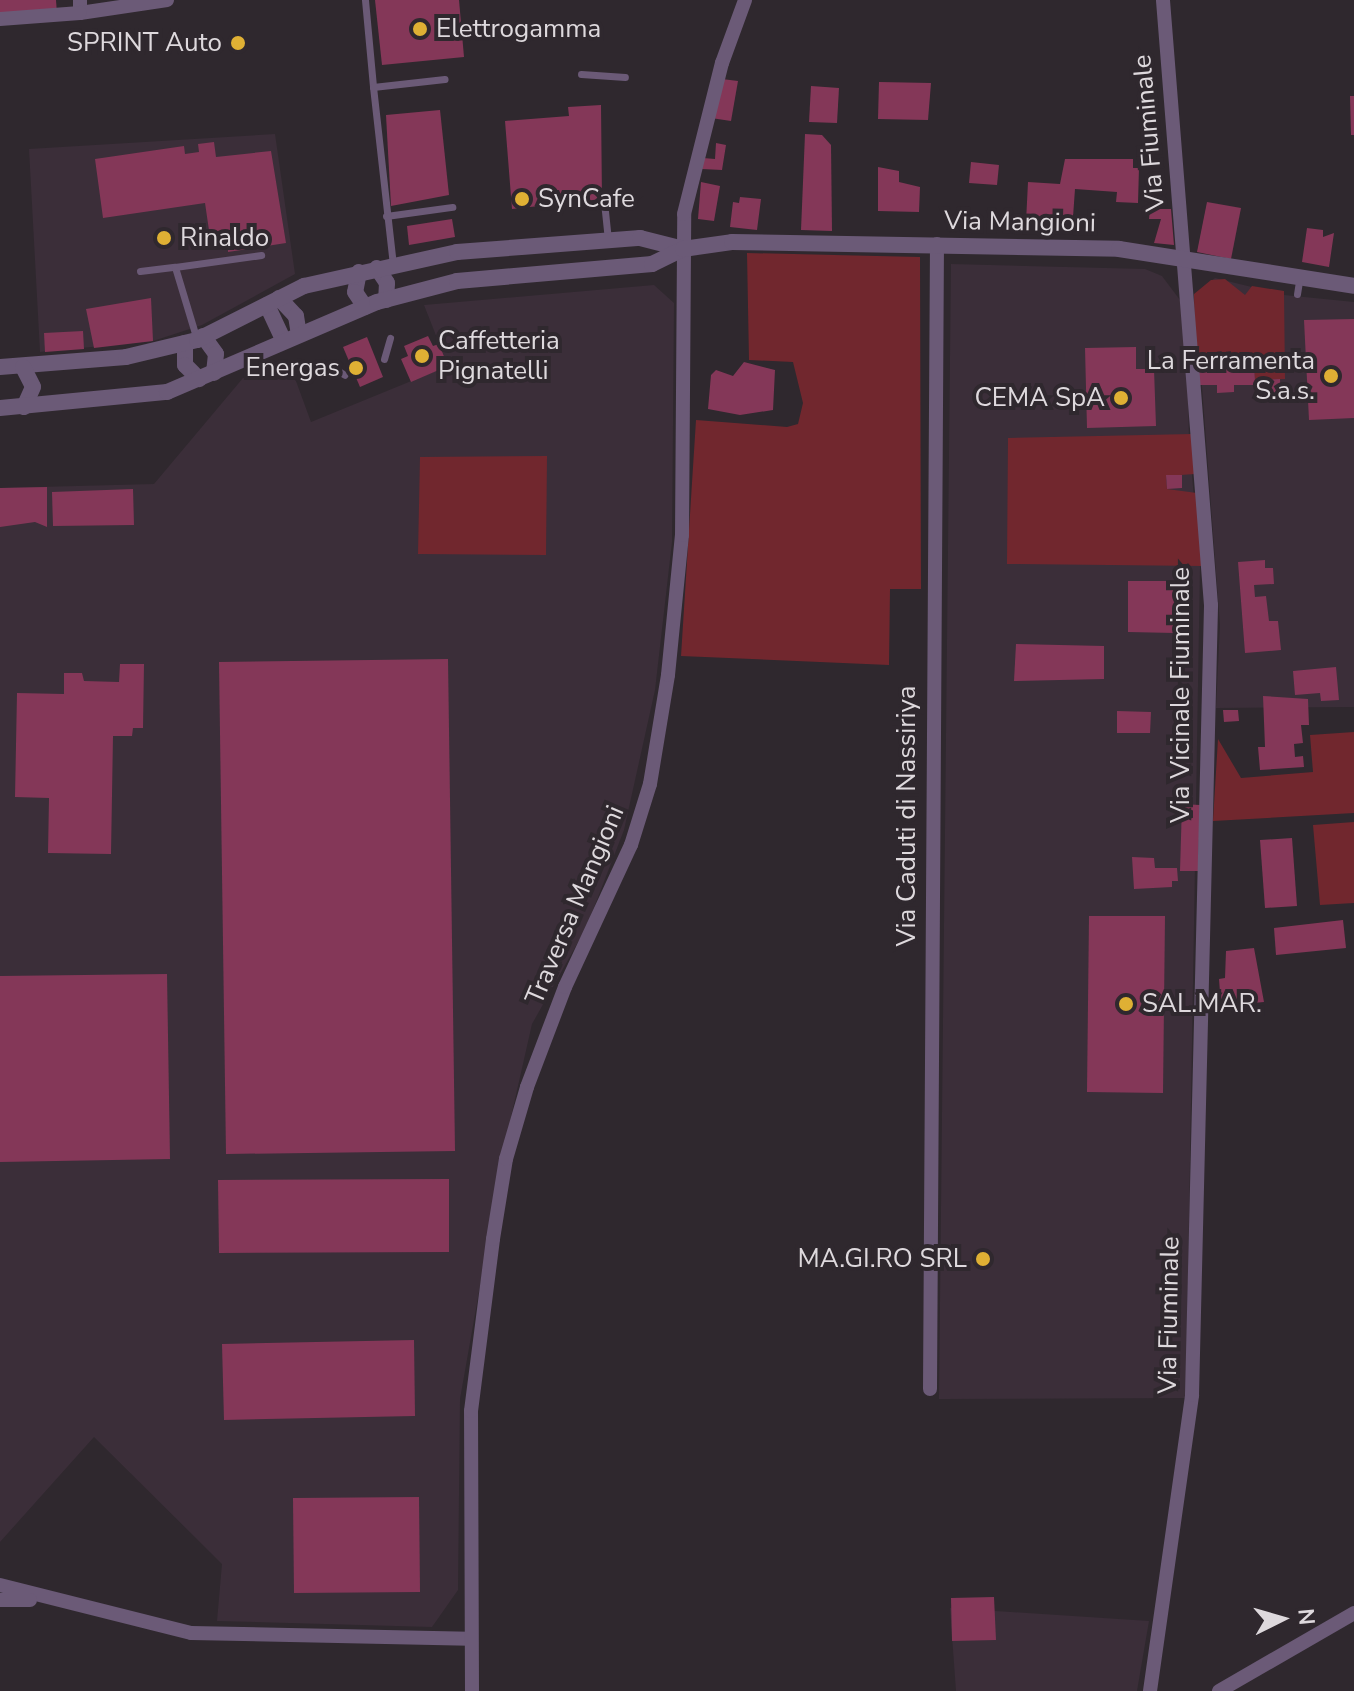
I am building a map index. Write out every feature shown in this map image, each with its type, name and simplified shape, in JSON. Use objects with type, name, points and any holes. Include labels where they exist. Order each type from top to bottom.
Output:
[{"type":"street","points":[[0,19],[80,6],[167,0]]},
{"type":"street","name":"Traversa Mangioni","points":[[472,1691],[469,1639],[471,1411],[506,1159],[565,987],[631,845],[662,720],[682,535],[683,249],[696,160],[722,63],[745,0]]},
{"type":"street","name":"Via Fiuminale","points":[[1163,0],[1184,262]]},
{"type":"street","name":"Via Mangioni","points":[[0,367],[126,357],[195,340],[273,302],[359,272],[385,267],[504,248],[640,238],[683,249]]},
{"type":"street","points":[[602,241],[604,271]]},
{"type":"street","name":"Via Mangioni","points":[[0,408],[167,392],[365,307],[457,281],[604,271],[652,264],[683,249],[732,242],[1119,249],[1298,287],[1354,286]]},
{"type":"street","name":"Via Caduti di Nassiriya","points":[[930,1389],[937,244]]},
{"type":"street","points":[[504,248],[494,264],[506,278]]},
{"type":"street","name":"Via Vicinale Fiuminale","points":[[1184,262],[1211,605],[1200,937]]},
{"type":"street","points":[[385,267],[386,300]]},
{"type":"street","points":[[359,272],[355,292],[365,307]]},
{"type":"street","points":[[273,302],[292,338]]},
{"type":"street","points":[[273,302],[296,316],[292,338]]},
{"type":"street","points":[[195,340],[216,354],[207,376],[185,365],[195,340]]},
{"type":"street","points":[[23,367],[33,387],[24,407]]},
{"type":"street","name":"Via Fiuminale","points":[[1150,1691],[1192,1395],[1200,937]]},
{"type":"street","points":[[0,1585],[47,1600],[191,1633],[469,1639]]},
{"type":"street","points":[[0,1600],[47,1600]]},
{"type":"street","points":[[1219,1691],[1354,1613]]},
{"type":"lane","points":[[365,0],[386,216],[385,267]]},
{"type":"lane","points":[[581,74],[625,77]]},
{"type":"lane","points":[[373,87],[445,79]]},
{"type":"lane","points":[[602,241],[604,204],[626,200]]},
{"type":"lane","points":[[386,216],[452,207]]},
{"type":"lane","points":[[140,271],[261,255]]},
{"type":"lane","points":[[175,267],[195,340]]},
{"type":"lane","points":[[384,359],[390,338]]},
{"type":"lane","points":[[330,366],[345,375]]},
{"type":"shaded area","points":[[275,134],[295,274],[202,325],[153,341],[40,352],[29,149]]},
{"type":"shaded area","points":[[747,253],[920,257],[921,589],[890,589],[889,665],[681,656],[696,420],[787,427],[798,424],[803,403],[793,362],[749,360]]},
{"type":"shaded area","points":[[951,264],[1145,269],[1162,276],[1186,308],[1189,441],[1200,567],[1186,1398],[939,1399]]},
{"type":"shaded area","points":[[1215,278],[1284,295],[1354,302],[1354,707],[1216,708],[1220,625],[1196,307],[1202,289]]},
{"type":"shaded area","points":[[1225,279],[1245,295],[1252,286],[1284,291],[1285,379],[1255,380],[1252,353],[1195,355],[1194,294],[1211,280]]},
{"type":"shaded area","points":[[654,285],[674,303],[672,542],[655,690],[624,830],[586,928],[532,1024],[506,1139],[460,1399],[458,1590],[432,1627],[217,1621],[222,1564],[94,1437],[0,1542],[0,488],[154,484],[243,378],[289,362],[311,422],[448,366],[424,305]]},
{"type":"shaded area","points":[[1192,434],[1195,474],[1166,476],[1167,489],[1197,493],[1202,566],[1007,564],[1008,438]]},
{"type":"shaded area","points":[[547,456],[546,555],[418,554],[420,457]]},
{"type":"shaded area","points":[[1354,732],[1354,813],[1213,821],[1218,739],[1241,778],[1313,772],[1310,735]]},
{"type":"shaded area","points":[[1354,822],[1354,903],[1320,905],[1313,825]]},
{"type":"shaded area","points":[[950,1608],[1149,1621],[1137,1691],[956,1691]]},
{"type":"building","points":[[0,0],[56,0],[57,14],[0,18]]},
{"type":"building","name":"Elettrogamma","points":[[375,0],[459,0],[464,57],[382,65]]},
{"type":"building","points":[[722,79],[738,81],[731,121],[711,118]]},
{"type":"building","points":[[879,82],[931,83],[928,120],[878,119]]},
{"type":"building","points":[[811,86],[839,88],[837,123],[809,122]]},
{"type":"building","points":[[1350,96],[1354,96],[1354,135],[1351,135]]},
{"type":"building","points":[[601,105],[602,199],[512,209],[505,121],[569,116],[568,107]]},
{"type":"building","points":[[440,110],[449,195],[391,206],[386,115]]},
{"type":"building","points":[[805,134],[822,135],[831,145],[832,231],[801,230]]},
{"type":"building","points":[[214,142],[216,157],[271,151],[286,243],[228,252],[228,242],[211,244],[205,203],[103,218],[95,159],[184,146],[185,154],[199,152],[198,144]]},
{"type":"building","points":[[716,143],[726,145],[722,170],[702,169],[703,158],[715,159]]},
{"type":"building","points":[[1065,159],[1133,159],[1133,168],[1139,168],[1138,203],[1116,202],[1117,192],[1075,189],[1072,231],[1026,222],[1028,182],[1060,184]]},
{"type":"building","points":[[971,162],[999,165],[997,185],[969,183]]},
{"type":"building","points":[[878,167],[899,171],[899,182],[920,187],[919,212],[878,211]]},
{"type":"building","points":[[701,182],[720,186],[714,221],[698,219]]},
{"type":"building","points":[[740,197],[761,199],[757,230],[730,227],[733,202],[739,203]]},
{"type":"building","points":[[1207,202],[1241,208],[1231,259],[1197,252]]},
{"type":"building","points":[[1150,209],[1171,209],[1174,245],[1154,243],[1161,219],[1149,219]]},
{"type":"building","points":[[452,219],[455,237],[409,245],[407,226]]},
{"type":"building","points":[[1307,228],[1323,230],[1323,237],[1334,233],[1329,267],[1302,262]]},
{"type":"building","points":[[151,298],[153,341],[94,348],[86,309]]},
{"type":"building","name":"La Ferramenta S.a.s.","points":[[1354,319],[1354,418],[1309,420],[1304,320]]},
{"type":"building","points":[[83,331],[84,349],[45,352],[44,333]]},
{"type":"building","points":[[428,336],[433,346],[439,344],[448,366],[411,382],[401,359],[408,356],[404,346]]},
{"type":"building","points":[[367,337],[383,377],[360,387],[343,347]]},
{"type":"building","name":"CEMA SpA","points":[[1136,347],[1136,369],[1154,369],[1156,426],[1087,428],[1085,348]]},
{"type":"building","points":[[1253,353],[1255,380],[1280,379],[1281,400],[1256,401],[1255,385],[1234,385],[1234,392],[1217,393],[1217,385],[1195,385],[1195,355]]},
{"type":"building","points":[[744,362],[775,370],[773,410],[740,415],[708,409],[711,375],[716,370],[733,376]]},
{"type":"building","points":[[1166,475],[1182,475],[1182,488],[1167,489]]},
{"type":"building","points":[[47,487],[47,527],[35,522],[0,527],[0,488]]},
{"type":"building","points":[[133,489],[134,525],[53,526],[52,492]]},
{"type":"building","points":[[1265,560],[1265,568],[1273,568],[1274,584],[1254,585],[1255,597],[1266,596],[1269,621],[1278,621],[1281,650],[1245,653],[1238,562]]},
{"type":"building","points":[[1128,581],[1180,581],[1180,626],[1175,633],[1128,632]]},
{"type":"building","points":[[1016,644],[1104,646],[1104,679],[1014,681]]},
{"type":"building","points":[[448,659],[455,1151],[226,1154],[219,662]]},
{"type":"building","points":[[120,664],[144,664],[143,728],[133,728],[132,736],[113,736],[111,854],[48,853],[49,798],[15,797],[17,693],[64,694],[64,673],[82,673],[84,681],[119,682]]},
{"type":"building","points":[[1336,667],[1339,700],[1321,701],[1320,693],[1295,695],[1293,671]]},
{"type":"building","points":[[1263,696],[1308,699],[1309,725],[1301,725],[1303,743],[1294,744],[1295,757],[1303,756],[1304,767],[1260,770],[1258,747],[1265,747]]},
{"type":"building","points":[[1223,710],[1238,710],[1239,721],[1224,722]]},
{"type":"building","points":[[1117,711],[1151,712],[1150,733],[1117,733]]},
{"type":"building","points":[[1182,804],[1200,805],[1198,871],[1180,871]]},
{"type":"building","points":[[1292,838],[1297,906],[1265,908],[1260,840]]},
{"type":"building","points":[[1132,857],[1154,858],[1155,868],[1177,868],[1178,881],[1172,881],[1172,887],[1134,889]]},
{"type":"building","name":"SAL.MAR.","points":[[1089,916],[1165,916],[1163,1093],[1087,1092]]},
{"type":"building","points":[[1343,920],[1346,948],[1276,955],[1274,928]]},
{"type":"building","points":[[1254,948],[1264,1002],[1221,1006],[1219,979],[1225,978],[1226,951]]},
{"type":"building","points":[[167,974],[170,1159],[0,1162],[0,976]]},
{"type":"building","points":[[449,1179],[449,1252],[219,1253],[218,1180]]},
{"type":"building","points":[[414,1340],[415,1416],[224,1420],[222,1344]]},
{"type":"building","points":[[419,1497],[420,1592],[294,1593],[293,1498]]},
{"type":"building","points":[[994,1597],[996,1640],[952,1641],[951,1598]]},
{"type":"place","name":"Elettrogamma","points":[[420,29]]},
{"type":"place","name":"SPRINT Auto","points":[[238,43]]},
{"type":"place","name":"SynCafe","points":[[522,199]]},
{"type":"place","name":"Rinaldo","points":[[164,238]]},
{"type":"place","name":"Caffetteria Pignatelli","points":[[422,356]]},
{"type":"place","name":"Energas","points":[[356,368]]},
{"type":"place","name":"La Ferramenta S.a.s.","points":[[1331,376]]},
{"type":"place","name":"CEMA SpA","points":[[1121,398]]},
{"type":"place","name":"SAL.MAR.","points":[[1126,1004]]},
{"type":"place","name":"MA.GI.RO SRL","points":[[983,1259]]}]
